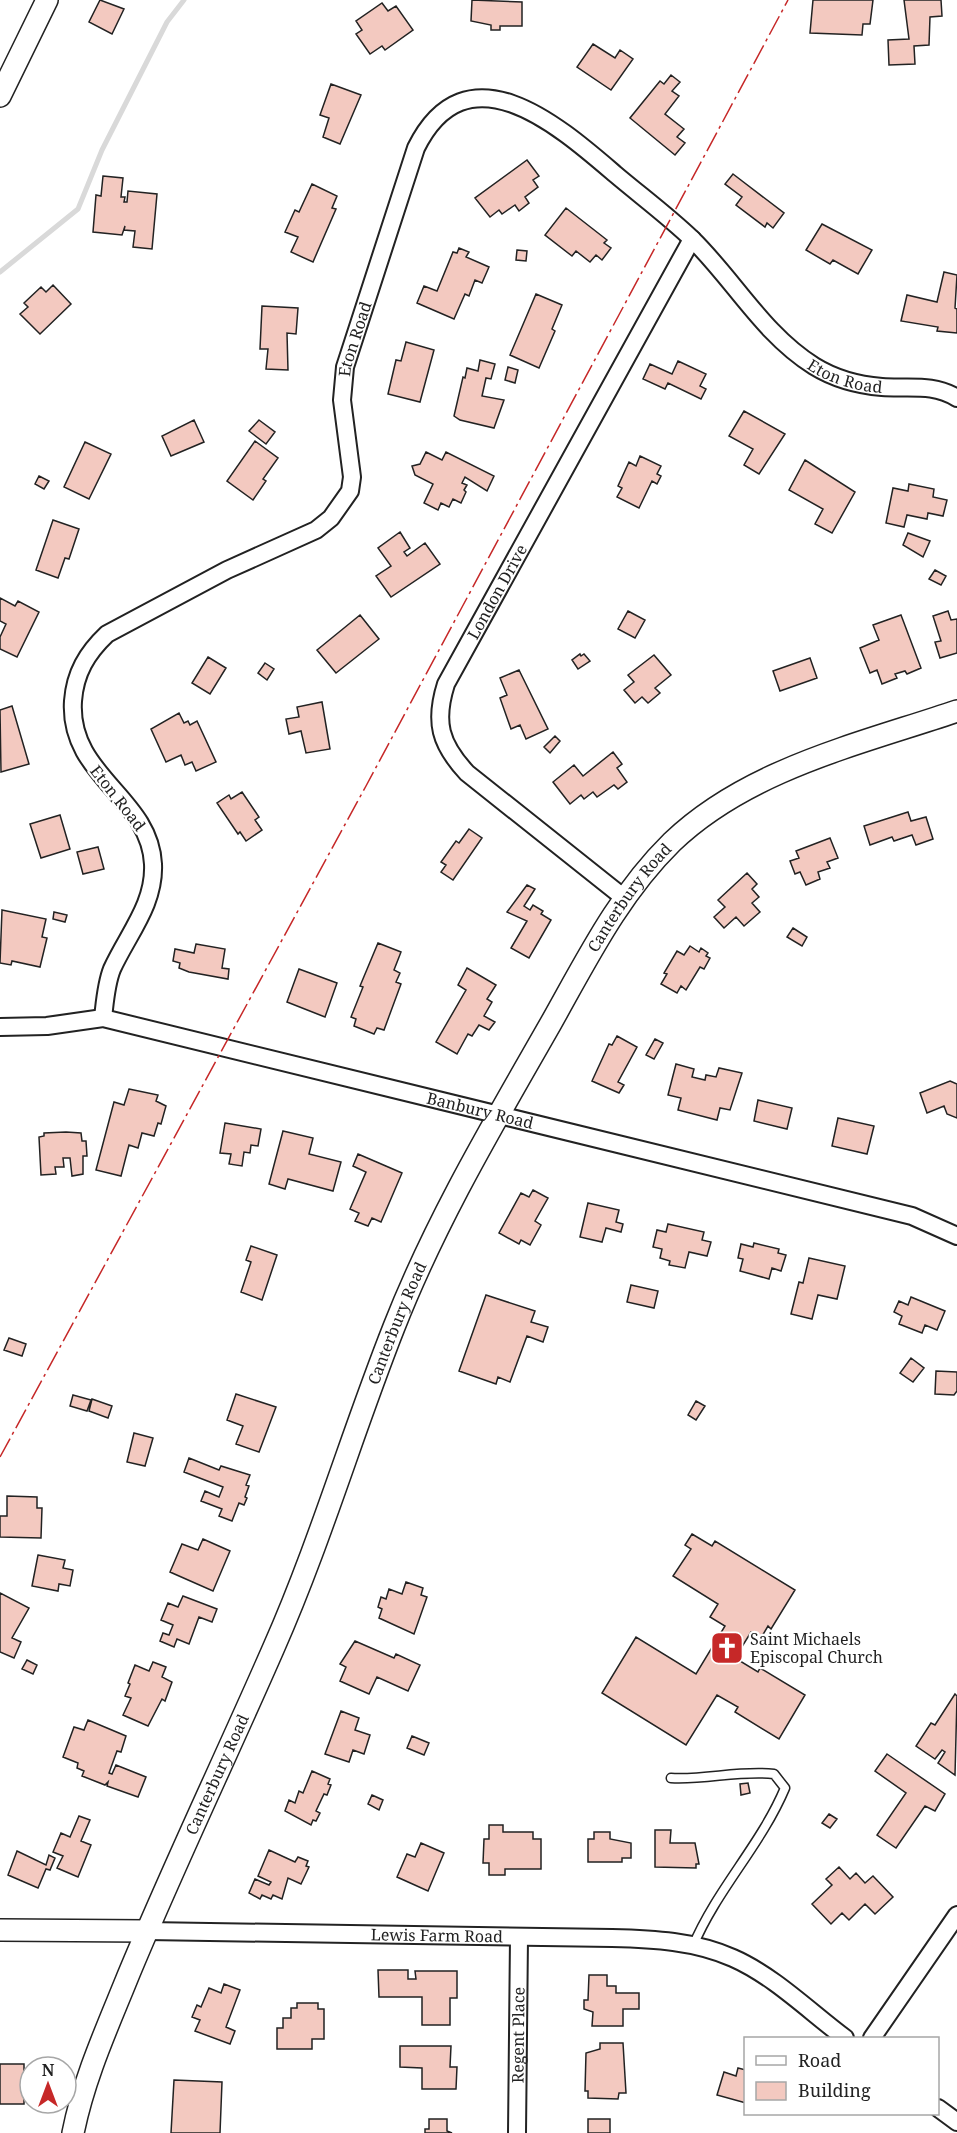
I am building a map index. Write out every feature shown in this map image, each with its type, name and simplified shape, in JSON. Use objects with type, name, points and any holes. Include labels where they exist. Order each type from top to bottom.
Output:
[{"type":"street","points":[[0,96],[47,0]]},
{"type":"street","name":"Eton Road","points":[[104,1018],[106,990],[112,970],[148,899],[153,865],[151,846],[145,830],[130,808],[102,779],[80,743],[74,725],[73,705],[74,686],[81,665],[92,649],[107,634],[227,570],[316,530],[344,503],[350,491],[352,477],[342,400],[345,367],[416,148],[436,117],[449,107],[467,100],[503,99],[538,114],[595,157],[692,239],[763,322],[812,364],[833,377],[855,384],[884,388],[933,388],[957,398]]},
{"type":"street","name":"London Drive","points":[[623,897],[467,773],[456,761],[440,732],[440,709],[446,684],[692,239]]},
{"type":"street","name":"Canterbury Road","points":[[73,2133],[81,2095],[147,1931],[276,1644],[338,1487],[393,1328],[426,1251],[460,1182],[623,897],[675,839],[697,820],[747,789],[806,762],[957,711]]},
{"type":"street","name":"Banbury Road","points":[[0,1027],[47,1026],[104,1018],[500,1113],[912,1216],[957,1236]]},
{"type":"street","points":[[873,2037],[957,1916]]},
{"type":"street","name":"Lewis Farm Road","points":[[0,1930],[656,1940],[693,1946],[733,1958],[756,1971],[844,2037]]},
{"type":"street","name":"Regent Place","points":[[517,2133],[519,1937]]},
{"type":"street","points":[[939,2109],[957,2122]]},
{"type":"lane","points":[[671,1778],[698,1780],[756,1772],[774,1774],[785,1788],[774,1813],[705,1916],[693,1946]]},
{"type":"building","points":[[100,0],[124,9],[112,34],[89,22]]},
{"type":"building","points":[[472,0],[522,2],[522,26],[500,26],[500,30],[491,30],[491,25],[471,21]]},
{"type":"building","points":[[813,0],[873,0],[870,24],[863,24],[862,35],[810,33]]},
{"type":"building","points":[[904,0],[941,0],[942,16],[930,17],[929,45],[914,46],[915,64],[889,65],[888,40],[909,39]]},
{"type":"building","points":[[382,3],[388,11],[396,6],[413,30],[385,50],[382,46],[370,54],[356,34],[362,30],[356,21]]},
{"type":"building","points":[[593,44],[615,58],[620,50],[633,59],[611,90],[577,67]]},
{"type":"building","points":[[671,75],[680,82],[672,91],[679,96],[665,114],[684,129],[677,137],[685,143],[675,155],[630,118],[660,81],[664,84]]},
{"type":"building","points":[[331,84],[361,95],[340,144],[323,137],[329,118],[320,115]]},
{"type":"building","points":[[527,160],[539,176],[533,180],[538,187],[525,197],[529,203],[519,211],[515,205],[502,214],[499,210],[490,217],[475,198]]},
{"type":"building","points":[[733,174],[784,213],[773,228],[767,223],[765,227],[736,205],[742,197],[725,184]]},
{"type":"building","points":[[103,176],[123,178],[121,197],[125,197],[124,202],[127,202],[128,191],[157,194],[152,249],[133,247],[135,231],[124,230],[125,226],[122,235],[93,232],[96,195],[101,196]]},
{"type":"building","points":[[312,184],[337,196],[332,208],[336,209],[313,262],[291,252],[298,237],[285,232],[295,210],[299,212]]},
{"type":"building","points":[[566,208],[607,240],[604,243],[611,248],[602,260],[596,255],[590,262],[576,251],[572,256],[545,235]]},
{"type":"building","points":[[822,224],[872,250],[858,274],[833,260],[830,264],[806,250]]},
{"type":"building","points":[[459,248],[469,252],[466,257],[489,267],[482,283],[475,280],[469,296],[465,294],[454,319],[417,303],[424,286],[437,291],[453,252],[457,253]]},
{"type":"building","points":[[517,250],[527,251],[526,261],[516,260]]},
{"type":"building","points":[[944,272],[957,275],[955,308],[957,309],[957,333],[937,331],[938,327],[901,321],[907,295],[937,302]]},
{"type":"building","points":[[53,285],[71,304],[40,334],[20,314],[28,307],[24,303],[41,287],[46,292]]},
{"type":"building","points":[[536,294],[562,305],[552,329],[555,331],[539,368],[510,355]]},
{"type":"building","points":[[262,306],[298,308],[296,334],[287,333],[288,370],[266,369],[268,349],[260,349]]},
{"type":"building","points":[[406,342],[434,350],[420,402],[388,394],[396,360],[401,361]]},
{"type":"building","points":[[480,360],[495,364],[491,379],[486,378],[482,396],[504,400],[494,428],[460,420],[454,416],[467,368],[478,371]]},
{"type":"building","points":[[678,361],[706,374],[700,386],[706,389],[701,399],[668,383],[665,389],[643,379],[650,364],[672,374]]},
{"type":"building","points":[[508,367],[518,370],[515,383],[505,380]]},
{"type":"building","points":[[744,411],[785,434],[759,474],[744,465],[753,449],[729,436]]},
{"type":"building","points":[[194,420],[204,442],[171,456],[162,436]]},
{"type":"building","points":[[259,420],[275,432],[266,444],[249,431]]},
{"type":"building","points":[[255,441],[278,458],[263,479],[266,481],[253,500],[227,481]]},
{"type":"building","points":[[85,442],[111,454],[89,499],[64,487]]},
{"type":"building","points":[[426,452],[442,460],[446,452],[494,476],[487,491],[465,477],[462,483],[467,485],[464,490],[466,492],[461,503],[453,499],[449,507],[441,503],[438,510],[424,503],[433,484],[415,475],[412,466],[420,464]]},
{"type":"building","points":[[640,456],[661,466],[657,474],[661,476],[657,484],[652,481],[639,508],[617,497],[622,488],[618,486],[629,462],[636,466]]},
{"type":"building","points":[[805,460],[855,492],[832,533],[815,524],[823,509],[789,490]]},
{"type":"building","points":[[39,476],[49,481],[44,489],[35,484]]},
{"type":"building","points":[[909,484],[934,489],[933,497],[947,500],[943,516],[928,513],[927,519],[907,515],[904,527],[886,523],[893,488],[908,491]]},
{"type":"building","points":[[53,520],[79,529],[69,559],[65,558],[58,578],[36,570]]},
{"type":"building","points":[[400,532],[410,548],[404,552],[407,556],[425,543],[440,564],[391,597],[376,576],[391,566],[378,548]]},
{"type":"building","points":[[908,533],[930,541],[923,557],[903,545]]},
{"type":"building","points":[[935,570],[946,576],[941,585],[929,579]]},
{"type":"building","points":[[0,598],[15,606],[18,601],[39,612],[17,657],[0,649],[0,637],[6,624],[0,621]]},
{"type":"building","points":[[628,611],[645,620],[635,638],[618,629]]},
{"type":"building","points":[[948,611],[951,620],[957,619],[957,653],[940,658],[935,642],[941,641],[933,616]]},
{"type":"building","points":[[360,615],[379,639],[336,673],[317,650]]},
{"type":"building","points":[[901,615],[921,668],[907,674],[905,671],[895,674],[897,678],[882,684],[877,670],[870,673],[860,648],[879,640],[873,625]]},
{"type":"building","points":[[580,654],[581,656],[584,654],[590,661],[578,669],[572,660]]},
{"type":"building","points":[[654,655],[671,675],[655,688],[660,693],[648,703],[642,697],[635,703],[624,690],[634,682],[628,675]]},
{"type":"building","points":[[208,657],[226,668],[210,694],[192,683]]},
{"type":"building","points":[[810,658],[817,678],[780,691],[773,671]]},
{"type":"building","points":[[265,663],[274,669],[267,680],[258,673]]},
{"type":"building","points":[[519,670],[548,729],[526,739],[520,725],[511,729],[500,698],[507,695],[500,678]]},
{"type":"building","points":[[322,702],[330,749],[306,753],[301,731],[289,734],[286,719],[299,717],[297,707]]},
{"type":"building","points":[[12,706],[29,764],[1,772],[0,710]]},
{"type":"building","points":[[179,713],[184,723],[188,721],[190,725],[197,721],[216,762],[196,771],[192,762],[185,765],[181,755],[166,762],[151,729]]},
{"type":"building","points":[[555,736],[560,741],[550,753],[544,747]]},
{"type":"building","points":[[613,752],[622,764],[617,768],[627,782],[618,789],[614,785],[597,797],[593,792],[584,799],[581,795],[570,804],[553,782],[574,765],[583,776]]},
{"type":"building","points":[[242,792],[259,817],[255,820],[262,830],[246,841],[240,832],[238,834],[217,803],[229,795],[231,799]]},
{"type":"building","points":[[908,812],[911,821],[926,817],[933,839],[916,845],[912,835],[894,841],[892,837],[870,845],[864,826]]},
{"type":"building","points":[[60,815],[70,849],[41,858],[30,824]]},
{"type":"building","points":[[469,829],[482,838],[453,880],[441,872],[446,865],[441,862],[456,841],[459,843]]},
{"type":"building","points":[[830,838],[838,858],[827,862],[830,868],[818,872],[820,879],[806,885],[800,872],[795,874],[790,861],[799,858],[796,851]]},
{"type":"building","points":[[98,847],[104,869],[83,874],[77,852]]},
{"type":"building","points":[[747,873],[757,884],[752,889],[759,897],[752,903],[760,912],[744,926],[736,917],[724,928],[714,917],[725,907],[718,900]]},
{"type":"building","points":[[527,885],[535,889],[524,906],[530,910],[533,905],[551,920],[529,958],[511,948],[527,921],[507,912]]},
{"type":"building","points":[[2,910],[46,919],[42,937],[47,938],[40,967],[12,961],[11,965],[0,963]]},
{"type":"building","points":[[54,912],[67,915],[65,922],[53,919]]},
{"type":"building","points":[[793,928],[807,937],[802,946],[787,937]]},
{"type":"building","points":[[378,943],[401,952],[394,970],[400,973],[396,982],[401,984],[384,1030],[377,1028],[374,1034],[354,1026],[356,1019],[351,1017],[363,987],[360,986]]},
{"type":"building","points":[[196,944],[225,949],[222,968],[229,969],[228,979],[179,968],[180,963],[173,961],[175,949],[194,953]]},
{"type":"building","points":[[690,946],[699,952],[701,948],[708,953],[706,956],[710,958],[704,969],[700,967],[686,990],[681,986],[677,993],[661,984],[667,974],[664,973],[677,951],[684,955]]},
{"type":"building","points":[[467,968],[496,985],[487,999],[492,1002],[484,1016],[495,1022],[489,1030],[479,1025],[472,1036],[468,1034],[457,1054],[436,1042],[466,990],[458,985]]},
{"type":"building","points":[[299,969],[337,983],[325,1017],[287,1002]]},
{"type":"building","points":[[617,1036],[637,1047],[618,1082],[624,1085],[619,1093],[592,1081],[609,1044],[612,1045]]},
{"type":"building","points":[[655,1039],[663,1043],[654,1059],[646,1055]]},
{"type":"building","points":[[676,1064],[694,1069],[692,1077],[705,1080],[706,1075],[716,1077],[719,1068],[742,1073],[730,1110],[720,1108],[717,1120],[678,1110],[681,1098],[668,1095]]},
{"type":"building","points":[[950,1081],[957,1084],[957,1118],[947,1114],[944,1106],[927,1113],[920,1093]]},
{"type":"building","points":[[129,1089],[158,1095],[156,1101],[166,1106],[161,1124],[158,1123],[154,1136],[142,1133],[138,1148],[129,1145],[121,1176],[96,1170],[114,1102],[124,1105]]},
{"type":"building","points":[[758,1100],[792,1108],[787,1129],[754,1121]]},
{"type":"building","points":[[838,1118],[874,1126],[867,1154],[832,1146]]},
{"type":"building","points":[[225,1123],[261,1129],[258,1146],[251,1145],[250,1153],[244,1152],[242,1166],[229,1164],[231,1154],[220,1153]]},
{"type":"building","points":[[283,1131],[313,1138],[309,1154],[341,1162],[333,1191],[288,1179],[285,1189],[269,1184]]},
{"type":"building","points":[[44,1133],[81,1133],[82,1141],[86,1141],[87,1156],[83,1156],[83,1174],[72,1176],[70,1158],[63,1158],[64,1167],[55,1167],[56,1174],[41,1175],[39,1137],[44,1136]]},
{"type":"building","points":[[358,1154],[402,1173],[381,1222],[372,1218],[368,1226],[355,1221],[359,1213],[350,1209],[366,1172],[353,1166]]},
{"type":"building","points":[[533,1190],[548,1198],[535,1221],[541,1225],[530,1245],[521,1240],[519,1244],[499,1233],[521,1193],[529,1197]]},
{"type":"building","points":[[588,1203],[619,1210],[616,1222],[623,1224],[621,1232],[606,1228],[602,1242],[580,1237]]},
{"type":"building","points":[[668,1224],[704,1232],[702,1240],[711,1242],[707,1256],[689,1252],[685,1268],[669,1265],[670,1261],[660,1258],[662,1249],[653,1247],[657,1230],[666,1232]]},
{"type":"building","points":[[754,1243],[779,1249],[778,1253],[786,1255],[781,1271],[772,1268],[769,1279],[740,1271],[743,1259],[738,1258],[741,1244],[753,1247]]},
{"type":"building","points":[[251,1246],[277,1255],[262,1300],[241,1292],[251,1262],[246,1260]]},
{"type":"building","points":[[809,1258],[845,1266],[837,1299],[818,1295],[812,1319],[791,1314],[799,1282],[803,1283]]},
{"type":"building","points":[[631,1285],[658,1291],[654,1308],[627,1302]]},
{"type":"building","points":[[486,1295],[535,1311],[531,1322],[548,1327],[543,1342],[527,1336],[510,1382],[498,1377],[496,1384],[459,1371]]},
{"type":"building","points":[[911,1297],[945,1311],[937,1330],[925,1325],[922,1333],[899,1324],[902,1316],[894,1312],[899,1301],[908,1305]]},
{"type":"building","points":[[9,1338],[26,1344],[22,1356],[4,1350]]},
{"type":"building","points":[[911,1358],[924,1368],[913,1382],[900,1373]]},
{"type":"building","points":[[936,1371],[957,1372],[957,1391],[954,1395],[935,1394]]},
{"type":"building","points":[[236,1394],[276,1407],[259,1452],[236,1444],[243,1426],[227,1420]]},
{"type":"building","points":[[73,1395],[91,1400],[87,1411],[70,1406]]},
{"type":"building","points":[[92,1399],[112,1406],[108,1418],[89,1411]]},
{"type":"building","points":[[696,1401],[705,1406],[696,1420],[688,1415]]},
{"type":"building","points":[[134,1433],[153,1438],[145,1466],[127,1462]]},
{"type":"building","points":[[189,1458],[219,1470],[221,1466],[250,1475],[246,1485],[249,1486],[245,1497],[247,1498],[244,1505],[239,1503],[232,1521],[219,1516],[222,1509],[201,1501],[205,1491],[219,1497],[223,1487],[184,1472]]},
{"type":"building","points":[[7,1496],[37,1497],[37,1508],[42,1508],[41,1538],[0,1537],[0,1516],[7,1516]]},
{"type":"building","name":"Saint Michaels Episcopal Church","points":[[692,1534],[712,1546],[715,1541],[795,1590],[771,1629],[768,1626],[761,1638],[751,1632],[735,1658],[758,1672],[760,1668],[805,1695],[779,1739],[735,1712],[738,1707],[717,1695],[686,1745],[602,1693],[636,1637],[696,1674],[725,1626],[710,1617],[718,1604],[673,1576],[691,1549],[685,1545]]},
{"type":"building","points":[[203,1539],[230,1551],[213,1591],[170,1572],[182,1544],[198,1550]]},
{"type":"building","points":[[38,1555],[65,1560],[63,1568],[73,1570],[70,1586],[59,1584],[58,1591],[32,1586]]},
{"type":"building","points":[[406,1582],[423,1588],[421,1595],[427,1597],[414,1634],[379,1618],[382,1609],[378,1607],[381,1597],[386,1599],[389,1589],[402,1594]]},
{"type":"building","points":[[0,1593],[29,1608],[12,1638],[21,1642],[14,1658],[0,1652]]},
{"type":"building","points":[[183,1596],[217,1609],[212,1622],[199,1617],[189,1644],[177,1639],[174,1647],[160,1641],[163,1633],[169,1635],[173,1625],[161,1620],[168,1603],[178,1607]]},
{"type":"building","points":[[355,1641],[394,1658],[396,1654],[420,1665],[408,1691],[377,1677],[369,1694],[340,1681],[346,1667],[340,1664]]},
{"type":"building","points":[[27,1660],[37,1665],[33,1674],[22,1669]]},
{"type":"building","points":[[153,1662],[166,1667],[162,1677],[172,1682],[165,1701],[162,1699],[148,1726],[123,1715],[131,1698],[125,1696],[135,1665],[149,1671]]},
{"type":"building","points":[[955,1694],[957,1696],[955,1775],[938,1763],[945,1752],[942,1750],[935,1759],[916,1746],[931,1723],[935,1725]]},
{"type":"building","points":[[341,1711],[359,1718],[355,1730],[370,1735],[364,1754],[353,1750],[349,1762],[325,1754]]},
{"type":"building","points":[[88,1720],[126,1736],[121,1752],[117,1751],[109,1773],[112,1774],[116,1765],[146,1777],[138,1797],[107,1786],[108,1782],[105,1785],[82,1776],[84,1771],[77,1768],[78,1763],[63,1757],[74,1727],[84,1730]]},
{"type":"building","points":[[412,1736],[429,1743],[424,1755],[407,1748]]},
{"type":"building","points":[[887,1754],[945,1794],[935,1811],[925,1806],[896,1848],[877,1835],[906,1793],[875,1771]]},
{"type":"building","points":[[312,1771],[330,1779],[328,1784],[331,1785],[316,1811],[320,1813],[316,1821],[313,1820],[311,1825],[285,1811],[289,1800],[295,1803],[299,1791],[303,1793]]},
{"type":"building","points":[[748,1783],[750,1793],[741,1795],[740,1784]]},
{"type":"building","points":[[372,1795],[383,1800],[379,1810],[368,1804]]},
{"type":"building","points":[[829,1814],[837,1819],[830,1828],[822,1823]]},
{"type":"building","points":[[79,1816],[90,1820],[81,1841],[91,1845],[78,1877],[57,1868],[63,1856],[53,1852],[61,1833],[70,1837]]},
{"type":"building","points":[[489,1825],[503,1825],[503,1832],[533,1832],[533,1839],[541,1839],[541,1869],[505,1869],[505,1875],[489,1875],[489,1863],[483,1863],[484,1839],[489,1839]]},
{"type":"building","points":[[655,1830],[671,1830],[670,1843],[695,1843],[699,1864],[696,1864],[696,1868],[655,1867]]},
{"type":"building","points":[[594,1832],[610,1832],[610,1839],[631,1843],[631,1858],[622,1858],[622,1862],[588,1862],[588,1839],[594,1839]]},
{"type":"building","points":[[421,1843],[444,1853],[428,1891],[397,1877],[407,1854],[415,1857]]},
{"type":"building","points":[[269,1850],[295,1862],[298,1857],[308,1861],[306,1866],[309,1867],[301,1884],[288,1878],[282,1899],[273,1895],[271,1899],[262,1895],[260,1899],[249,1893],[255,1879],[269,1885],[271,1882],[258,1876]]},
{"type":"building","points":[[17,1851],[46,1865],[49,1855],[55,1858],[50,1870],[46,1869],[38,1888],[8,1875]]},
{"type":"building","points":[[839,1867],[850,1879],[856,1873],[865,1883],[873,1876],[893,1897],[875,1914],[865,1904],[849,1920],[842,1913],[831,1924],[812,1904],[832,1885],[826,1879]]},
{"type":"building","points":[[378,1970],[408,1970],[408,1979],[416,1979],[415,1971],[457,1971],[457,1998],[450,1998],[450,2025],[422,2025],[422,1997],[379,1997]]},
{"type":"building","points":[[589,1975],[607,1975],[607,1986],[616,1986],[616,1993],[639,1993],[639,2009],[623,2009],[623,2026],[592,2026],[593,2012],[584,2009],[584,2000],[588,2000]]},
{"type":"building","points":[[224,1984],[240,1990],[226,2027],[235,2031],[230,2044],[195,2031],[200,2020],[192,2017],[197,2005],[201,2007],[209,1988],[221,1993]]},
{"type":"building","points":[[297,2003],[318,2003],[318,2009],[324,2009],[324,2039],[312,2039],[312,2049],[277,2049],[277,2028],[283,2028],[283,2018],[291,2018],[291,2008],[297,2008]]},
{"type":"building","points":[[600,2043],[623,2043],[626,2093],[619,2093],[618,2099],[588,2098],[588,2091],[585,2091],[586,2053],[600,2049]]},
{"type":"building","points":[[400,2046],[451,2046],[450,2067],[457,2067],[456,2089],[422,2089],[422,2068],[400,2067]]},
{"type":"building","points":[[0,2064],[18,2064],[18,2104],[0,2104]]},
{"type":"building","points":[[738,2068],[744,2070],[744,2102],[717,2095],[724,2072],[736,2076]]},
{"type":"building","points":[[174,2080],[222,2082],[220,2133],[171,2133]]},
{"type":"building","points":[[429,2119],[447,2119],[447,2131],[452,2133],[425,2133],[425,2129],[429,2129]]},
{"type":"building","points":[[588,2119],[610,2119],[610,2133],[588,2133]]},
{"type":"waterway","points":[[0,272],[78,209],[102,150],[167,22],[184,0]]},
{"type":"power","points":[[0,1457],[366,786],[788,0]]},
{"type":"place","name":"Saint Michaels Episcopal Church","points":[[727,1648]]}]
